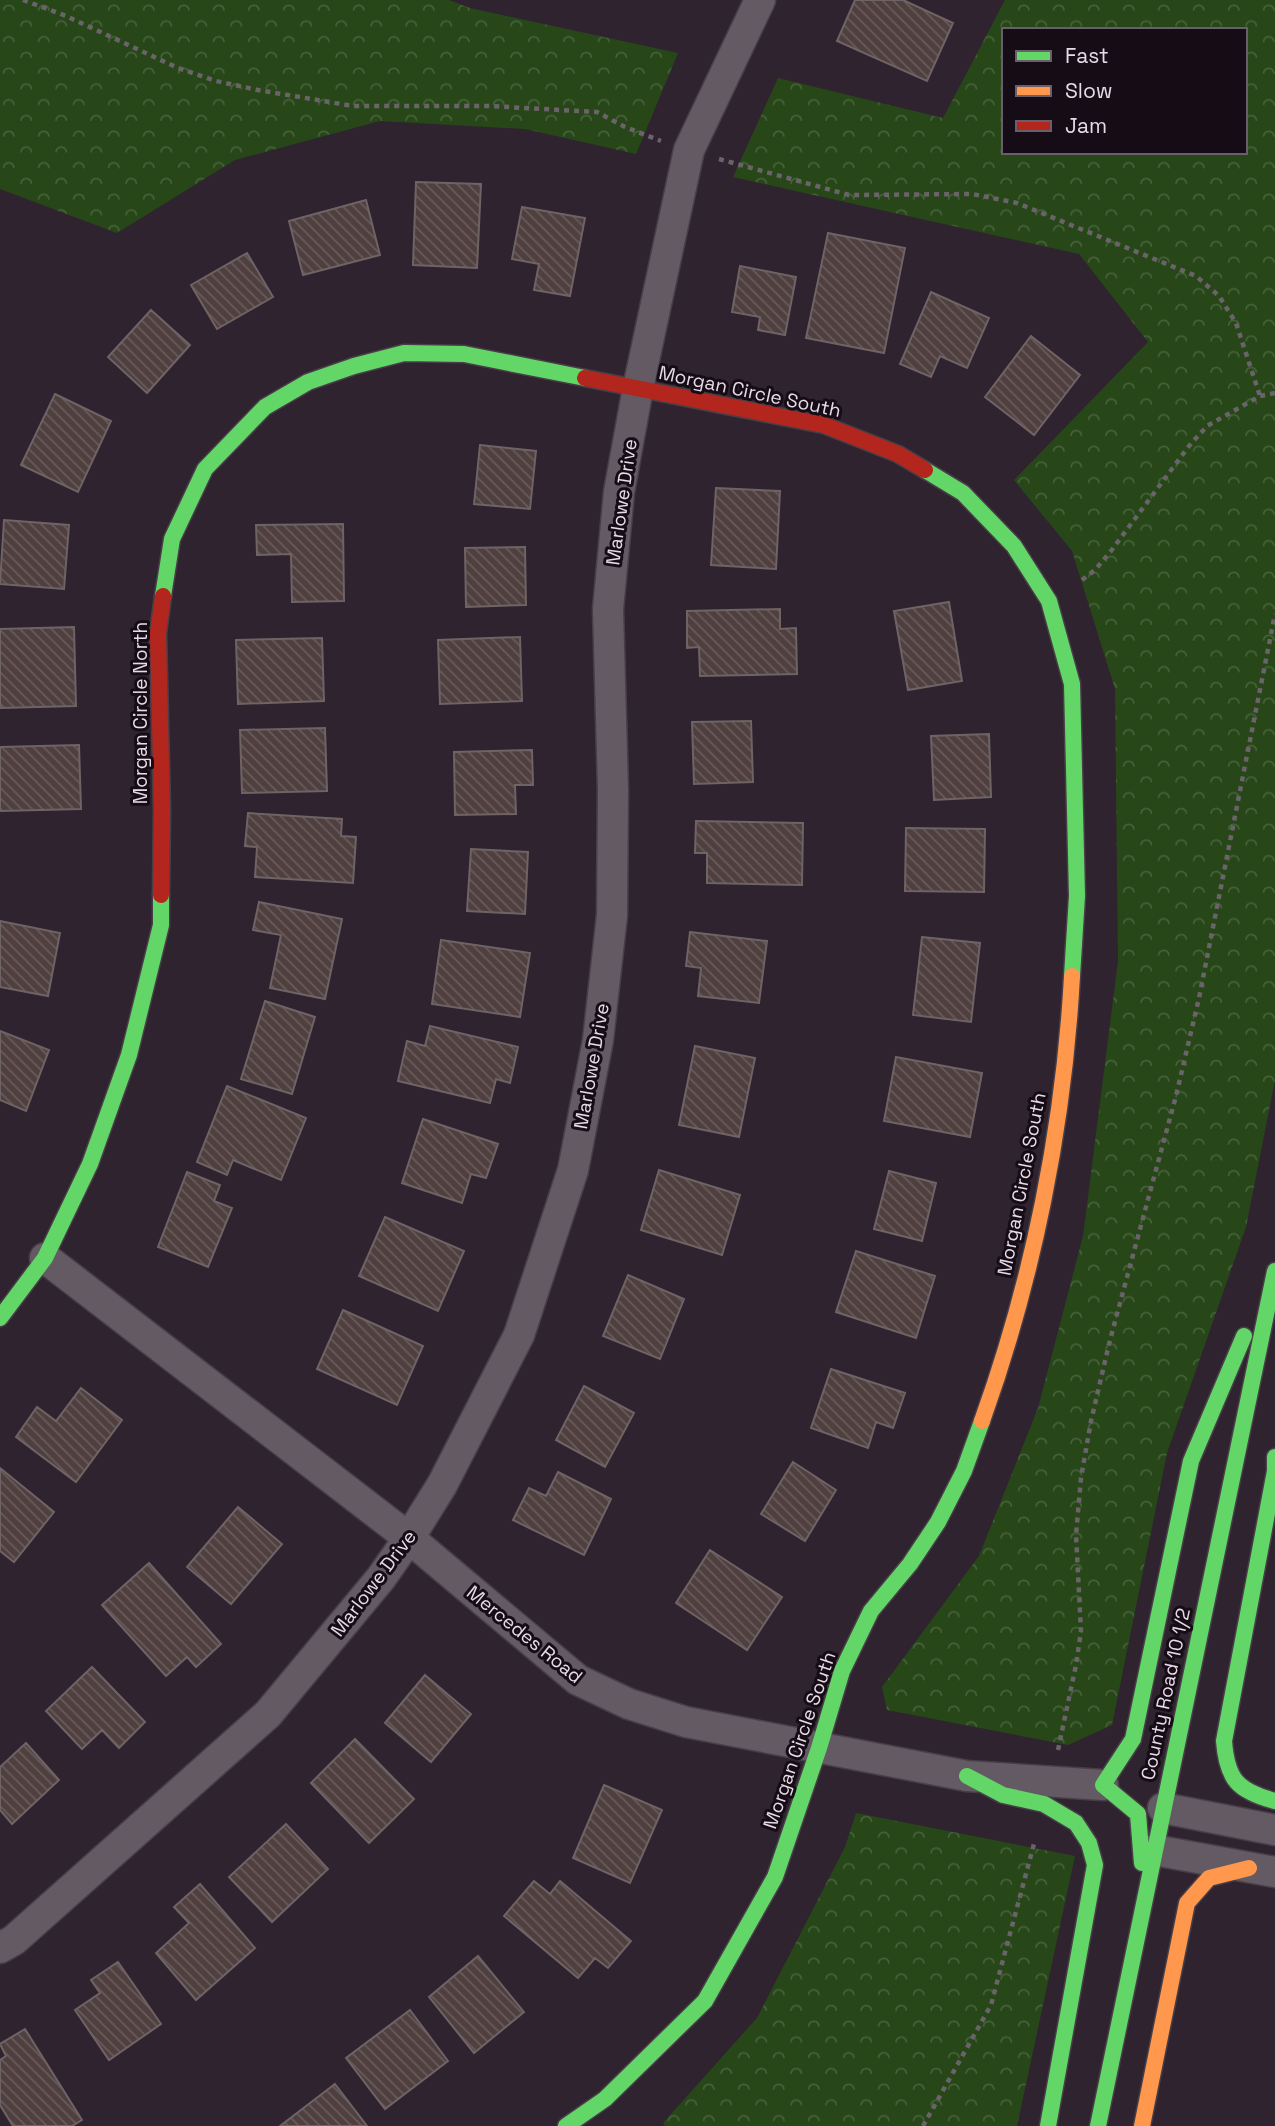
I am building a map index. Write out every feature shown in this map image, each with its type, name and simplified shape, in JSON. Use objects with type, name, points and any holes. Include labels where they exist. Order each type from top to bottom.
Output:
[{"type":"street","name":"Marlowe Drive","points":[[0,1948],[14,1940],[268,1714],[381,1578],[409,1538],[442,1485],[519,1335],[573,1170],[598,1040],[612,915],[613,790],[608,609],[619,492],[638,388],[689,150],[760,0]]},
{"type":"street","name":"Morgan Circle North","points":[[0,1318],[45,1258],[90,1164],[129,1055],[161,925],[162,809],[158,633],[172,539],[205,470],[265,407],[308,382],[404,353],[464,354],[638,388]]},
{"type":"street","name":"Morgan Circle South","points":[[566,2126],[604,2099],[705,2001],[775,1877],[842,1671],[871,1611],[910,1564],[938,1522],[964,1471],[999,1373],[1048,1173],[1064,1073],[1077,896],[1072,684],[1049,601],[1014,546],[963,493],[898,454],[824,425],[638,388]]},
{"type":"street","name":"Mercedes Road","points":[[45,1258],[409,1538],[578,1680],[629,1704],[686,1722],[967,1776],[1103,1784]]},
{"type":"street","points":[[1145,1894],[1138,1814],[1103,1784],[1133,1740],[1191,1461],[1275,1263]]},
{"type":"street","name":"County Road 10 1/2","points":[[1098,2126],[1275,1271]]},
{"type":"street","points":[[1275,1457],[1275,1471],[1224,1741],[1224,1762],[1232,1781],[1245,1792],[1275,1801]]},
{"type":"street","points":[[967,1776],[1003,1795],[1044,1804],[1076,1823],[1089,1843],[1095,1865],[1048,2126]]},
{"type":"street","points":[[1163,1808],[1275,1830]]},
{"type":"street","points":[[1154,1850],[1262,1870]]},
{"type":"street","points":[[1142,2126],[1187,1903],[1209,1878],[1262,1870]]},
{"type":"path","points":[[23,0],[66,16],[178,68],[216,81],[353,106],[517,107],[597,112],[663,142]]},
{"type":"path","points":[[717,159],[849,195],[972,194],[1017,203],[1196,276],[1219,296],[1237,323],[1260,396]]},
{"type":"path","points":[[1082,580],[1095,570],[1111,551],[1207,426],[1260,396],[1275,393]]},
{"type":"path","points":[[1056,1760],[1081,1631],[1076,1535],[1081,1478],[1091,1421],[1199,998],[1275,614]]},
{"type":"path","points":[[923,2126],[991,2005],[1037,1834]]},
{"type":"green space","points":[[0,0],[449,0],[470,8],[678,53],[636,154],[525,129],[380,121],[235,160],[117,233],[0,189]]},
{"type":"green space","points":[[1005,0],[1275,0],[1275,1080],[1246,1227],[1167,1453],[1112,1725],[1068,1745],[887,1710],[882,1687],[979,1556],[1038,1408],[1083,1236],[1118,961],[1115,689],[1072,551],[1014,480],[1148,342],[1079,254],[733,177],[778,78],[943,118]]},
{"type":"green space","points":[[856,1813],[1075,1856],[1017,2126],[665,2126],[663,2123],[757,2018],[845,1847]]},
{"type":"building","points":[[855,0],[903,0],[953,23],[927,81],[837,41]]},
{"type":"building","points":[[416,182],[481,184],[477,268],[413,265]]},
{"type":"building","points":[[366,200],[380,255],[303,275],[289,221]]},
{"type":"building","points":[[522,207],[585,218],[570,296],[534,290],[539,264],[512,259]]},
{"type":"building","points":[[828,233],[905,248],[884,353],[806,338]]},
{"type":"building","points":[[247,253],[273,297],[217,329],[191,285]]},
{"type":"building","points":[[740,266],[796,277],[785,335],[758,330],[760,317],[732,312]]},
{"type":"building","points":[[931,292],[989,318],[967,368],[940,356],[931,377],[900,364]]},
{"type":"building","points":[[151,310],[190,345],[147,393],[108,357]]},
{"type":"building","points":[[1031,336],[1080,375],[1034,435],[985,397]]},
{"type":"building","points":[[55,394],[111,421],[78,492],[21,465]]},
{"type":"building","points":[[480,445],[536,451],[530,509],[474,504]]},
{"type":"building","points":[[716,488],[780,491],[776,569],[711,565]]},
{"type":"building","points":[[4,520],[69,525],[64,589],[0,584]]},
{"type":"building","points":[[343,524],[344,601],[292,602],[291,554],[257,555],[256,525]]},
{"type":"building","points":[[525,547],[526,605],[466,607],[465,548]]},
{"type":"building","points":[[949,602],[962,681],[908,690],[894,611]]},
{"type":"building","points":[[780,609],[780,629],[796,628],[797,674],[700,676],[699,647],[687,648],[687,611]]},
{"type":"building","points":[[74,627],[76,706],[0,708],[0,629]]},
{"type":"building","points":[[520,637],[522,701],[440,704],[438,640]]},
{"type":"building","points":[[322,638],[324,701],[238,704],[236,640]]},
{"type":"building","points":[[751,721],[753,782],[694,784],[692,722]]},
{"type":"building","points":[[325,728],[327,791],[242,793],[240,730]]},
{"type":"building","points":[[989,734],[991,797],[934,800],[931,736]]},
{"type":"building","points":[[79,745],[81,809],[0,811],[0,747]]},
{"type":"building","points":[[532,750],[533,785],[515,785],[516,814],[455,815],[454,752]]},
{"type":"building","points":[[248,813],[342,819],[341,836],[356,837],[353,883],[255,877],[257,847],[245,846]]},
{"type":"building","points":[[696,821],[803,823],[802,885],[707,883],[707,853],[695,853]]},
{"type":"building","points":[[906,828],[985,829],[984,892],[905,891]]},
{"type":"building","points":[[471,849],[528,852],[525,914],[467,911]]},
{"type":"building","points":[[259,902],[342,919],[325,999],[270,988],[281,935],[253,930]]},
{"type":"building","points":[[0,921],[60,933],[48,996],[0,987]]},
{"type":"building","points":[[690,932],[767,941],[759,1003],[698,996],[701,968],[686,966]]},
{"type":"building","points":[[922,937],[980,943],[971,1022],[913,1015]]},
{"type":"building","points":[[441,940],[530,953],[520,1017],[432,1004]]},
{"type":"building","points":[[265,1001],[315,1017],[292,1094],[241,1079]]},
{"type":"building","points":[[430,1026],[518,1047],[510,1083],[496,1079],[490,1103],[398,1081],[407,1041],[425,1046]]},
{"type":"building","points":[[0,1031],[49,1050],[26,1111],[0,1100]]},
{"type":"building","points":[[695,1046],[755,1058],[739,1137],[679,1125]]},
{"type":"building","points":[[896,1057],[982,1073],[970,1137],[884,1121]]},
{"type":"building","points":[[227,1086],[306,1118],[281,1180],[233,1160],[227,1175],[197,1162]]},
{"type":"building","points":[[423,1119],[498,1144],[486,1178],[471,1174],[462,1203],[402,1183]]},
{"type":"building","points":[[659,1170],[740,1195],[722,1255],[641,1230]]},
{"type":"building","points":[[889,1171],[936,1183],[922,1241],[874,1229]]},
{"type":"building","points":[[187,1172],[220,1185],[214,1201],[232,1208],[208,1267],[158,1247]]},
{"type":"building","points":[[385,1217],[464,1251],[438,1311],[359,1276]]},
{"type":"building","points":[[856,1251],[935,1276],[916,1338],[836,1312]]},
{"type":"building","points":[[628,1275],[684,1299],[660,1359],[603,1336]]},
{"type":"building","points":[[343,1310],[423,1346],[397,1405],[317,1369]]},
{"type":"building","points":[[831,1369],[905,1393],[893,1428],[876,1422],[868,1448],[811,1428]]},
{"type":"building","points":[[584,1386],[634,1413],[605,1467],[556,1440]]},
{"type":"building","points":[[81,1388],[122,1420],[76,1482],[16,1437],[37,1407],[56,1421]]},
{"type":"building","points":[[793,1462],[836,1490],[805,1541],[761,1514]]},
{"type":"building","points":[[0,1468],[54,1512],[14,1562],[0,1551]]},
{"type":"building","points":[[558,1472],[611,1499],[584,1555],[513,1520],[529,1488],[546,1496]]},
{"type":"building","points":[[238,1507],[282,1544],[231,1604],[187,1567]]},
{"type":"building","points":[[710,1550],[782,1597],[747,1650],[676,1603]]},
{"type":"building","points":[[149,1563],[221,1644],[196,1667],[187,1657],[166,1676],[102,1605]]},
{"type":"building","points":[[92,1667],[145,1722],[119,1748],[102,1730],[82,1749],[46,1711]]},
{"type":"building","points":[[425,1675],[471,1714],[431,1762],[385,1723]]},
{"type":"building","points":[[355,1739],[414,1799],[369,1843],[311,1783]]},
{"type":"building","points":[[26,1743],[59,1780],[12,1824],[0,1810],[0,1767]]},
{"type":"building","points":[[604,1785],[662,1810],[630,1883],[573,1858]]},
{"type":"building","points":[[286,1824],[328,1869],[272,1922],[229,1877]]},
{"type":"building","points":[[534,1881],[550,1894],[560,1881],[631,1941],[608,1968],[595,1958],[578,1978],[504,1916]]},
{"type":"building","points":[[200,1884],[255,1948],[196,2000],[156,1953],[189,1923],[174,1907]]},
{"type":"building","points":[[478,1956],[524,2012],[474,2053],[429,1997]]},
{"type":"building","points":[[118,1962],[161,2024],[109,2060],[75,2010],[100,1993],[91,1980]]},
{"type":"building","points":[[410,2010],[448,2061],[385,2109],[346,2058]]},
{"type":"building","points":[[25,2029],[82,2120],[72,2126],[13,2126],[0,2105],[0,2060],[6,2056],[0,2044]]},
{"type":"building","points":[[335,2084],[367,2126],[280,2126]]},
{"type":"traffic: fast","points":[[163,596],[172,539],[205,469],[265,407],[308,382],[404,353],[464,354],[585,378]]},
{"type":"traffic: fast","points":[[925,470],[963,493],[1014,546],[1049,601],[1072,684],[1077,896],[1072,976]]},
{"type":"traffic: fast","points":[[0,1318],[45,1258],[90,1164],[129,1055],[161,925],[161,895]]},
{"type":"traffic: fast","points":[[1098,2126],[1275,1271]]},
{"type":"traffic: fast","points":[[1142,1863],[1138,1814],[1103,1785],[1133,1739],[1191,1461],[1244,1336]]},
{"type":"traffic: fast","points":[[566,2126],[605,2099],[705,2001],[775,1877],[842,1671],[871,1611],[910,1564],[938,1522],[964,1471],[982,1421]]},
{"type":"traffic: fast","points":[[1275,1457],[1275,1471],[1224,1741],[1228,1765],[1237,1782],[1252,1793],[1275,1801]]},
{"type":"traffic: fast","points":[[967,1776],[1003,1795],[1044,1804],[1076,1823],[1089,1843],[1095,1865],[1048,2126]]},
{"type":"traffic: slow","points":[[982,1421],[1016,1313],[1043,1202],[1062,1089],[1072,976]]},
{"type":"traffic: slow","points":[[1142,2126],[1187,1903],[1209,1878],[1249,1868]]},
{"type":"traffic: jam","points":[[585,378],[824,425],[898,454],[925,470]]},
{"type":"traffic: jam","points":[[161,895],[158,633],[163,596]]}]
